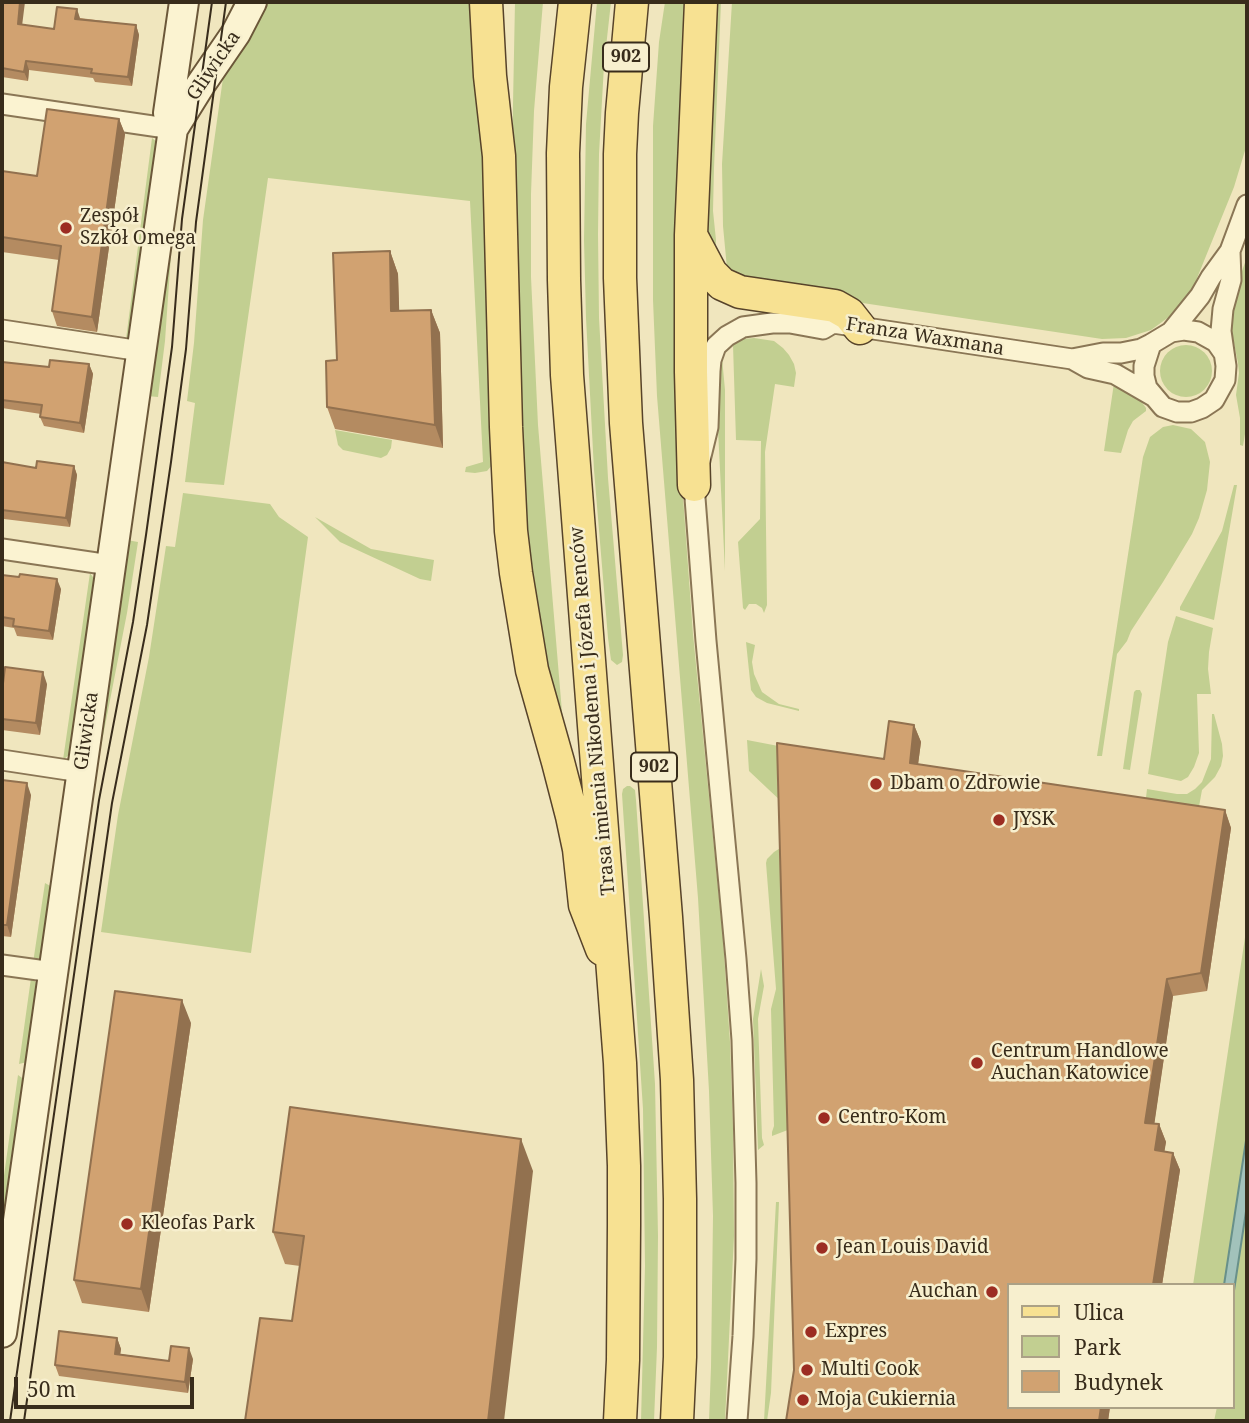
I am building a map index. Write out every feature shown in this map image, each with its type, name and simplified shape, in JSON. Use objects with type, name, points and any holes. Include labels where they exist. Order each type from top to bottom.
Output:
[{"type":"main road","points":[[486,2],[490,76],[499,152],[506,426],[511,531],[516,573],[532,670],[579,849],[585,905],[615,983]]},
{"type":"main road","points":[[499,152],[506,75],[507,2]]},
{"type":"main road","name":"Trasa imienia Nikodema i Józefa Renców","points":[[575,2],[566,87],[563,153],[567,375],[615,983],[624,1178],[620,1421]]},
{"type":"main road","name":"902","points":[[632,2],[621,127],[620,278],[629,461],[677,1080],[680,1357],[677,1421]]},
{"type":"main road","points":[[694,485],[691,235],[701,2]]},
{"type":"main road","points":[[691,235],[707,267],[722,284],[740,292],[835,306],[849,314],[859,328]]},
{"type":"street","name":"Gliwicka","points":[[173,128],[168,113],[184,2]]},
{"type":"street","name":"Gliwicka","points":[[2,1333],[9,1222],[53,972],[173,128],[236,33],[252,2]]},
{"type":"street","points":[[2,104],[173,128]]},
{"type":"street","points":[[1072,359],[1141,349],[1171,332],[1200,296],[1230,251],[1247,205]]},
{"type":"street","points":[[1151,344],[1144,366],[1144,376],[1147,388],[1163,407],[1177,412],[1191,412],[1214,400],[1225,380],[1226,366],[1221,331],[1223,309],[1231,280],[1230,251]]},
{"type":"street","name":"Franza Waxmana","points":[[694,485],[708,427],[711,360],[716,346],[743,327],[790,323],[823,329],[833,323],[1072,359]]},
{"type":"street","points":[[2,330],[141,351]]},
{"type":"street","points":[[1171,332],[1198,332],[1216,342],[1223,352]]},
{"type":"street","points":[[1072,359],[1087,368],[1115,374],[1153,396]]},
{"type":"street","points":[[694,485],[743,1066],[746,1259],[737,1421]]},
{"type":"street","points":[[2,549],[110,565]]},
{"type":"street","points":[[2,760],[81,772]]},
{"type":"street","points":[[2,965],[53,972]]},
{"type":"green space","points":[[266,2],[476,2],[483,101],[493,464],[487,471],[465,472],[466,467],[483,462],[470,201],[268,178],[224,485],[185,482],[195,403],[187,401],[203,220],[224,71],[253,33]]},
{"type":"green space","points":[[515,2],[543,2],[534,111],[531,277],[538,425],[563,737],[526,572],[512,155]]},
{"type":"green space","points":[[597,2],[611,2],[599,154],[598,234],[599,318],[608,478],[623,655],[622,662],[617,665],[611,660],[608,638],[594,470],[586,318],[586,124]]},
{"type":"green space","points":[[665,2],[688,2],[680,420],[693,634],[723,938],[730,1042],[734,1236],[725,1421],[709,1421],[713,1216],[709,1091],[698,898],[657,396],[653,300],[653,126],[659,42]]},
{"type":"green space","points":[[714,2],[721,2],[713,211],[715,268],[704,228]]},
{"type":"green space","points":[[732,2],[1247,2],[1247,144],[1234,187],[1193,288],[1184,303],[1151,330],[1126,338],[1102,339],[743,285],[728,279],[723,226],[722,164]]},
{"type":"green space","points":[[152,138],[157,142],[130,338],[126,339]]},
{"type":"green space","points":[[180,177],[158,397],[147,396]]},
{"type":"green space","points":[[1247,257],[1247,422],[1243,446],[1240,445],[1240,418],[1236,395],[1238,363],[1230,323],[1237,285]]},
{"type":"green space","points":[[744,339],[774,341],[783,348],[794,364],[796,373],[794,387],[775,384],[765,452],[767,605],[764,613],[756,604],[749,604],[745,610],[743,608],[738,542],[760,519],[761,441],[736,440],[733,345]]},
{"type":"green space","points":[[1186,345],[1205,352],[1212,371],[1205,390],[1186,397],[1167,390],[1160,371],[1167,352]]},
{"type":"green space","points":[[722,358],[725,390],[725,571],[717,409],[719,366]]},
{"type":"green space","points":[[1101,377],[1118,381],[1138,397],[1146,408],[1128,430],[1121,453],[1104,451],[1114,383],[1096,380]]},
{"type":"green space","points":[[1173,425],[1191,429],[1205,442],[1210,462],[1207,490],[1192,534],[1117,654],[1102,756],[1097,756],[1143,457],[1150,437],[1163,427]]},
{"type":"green space","points":[[335,430],[392,440],[391,448],[387,455],[381,458],[343,450],[338,445]]},
{"type":"green space","points":[[1234,485],[1237,485],[1214,620],[1180,610],[1180,607],[1222,531]]},
{"type":"green space","points":[[183,493],[270,504],[279,517],[308,537],[251,953],[101,932],[118,815],[149,657],[166,546],[175,547]]},
{"type":"green space","points":[[315,517],[371,549],[434,560],[431,581],[420,579],[340,542]]},
{"type":"green space","points":[[127,540],[138,542],[89,808]]},
{"type":"green space","points":[[90,573],[95,580],[71,753],[63,760]]},
{"type":"green space","points":[[1176,616],[1213,628],[1208,669],[1211,694],[1197,694],[1199,753],[1188,777],[1181,781],[1148,774],[1168,642]]},
{"type":"green space","points":[[746,642],[755,645],[752,662],[762,692],[779,704],[799,711],[767,703],[756,697],[751,690]]},
{"type":"green space","points":[[1136,690],[1140,690],[1142,694],[1130,770],[1123,769]]},
{"type":"green space","points":[[1212,714],[1223,756],[1215,777],[1202,790],[1196,823],[1144,815],[1147,789],[1187,794],[1202,782],[1211,759]]},
{"type":"green space","points":[[747,740],[794,749],[785,805],[749,771]]},
{"type":"green space","points":[[627,786],[635,790],[636,800],[655,1084],[658,1236],[654,1421],[641,1421],[645,1266],[643,1109],[622,794]]},
{"type":"green space","points":[[785,845],[793,1128],[772,1136],[771,1009],[776,989],[766,863],[774,852]]},
{"type":"green space","points":[[45,883],[52,887],[42,957],[33,963]]},
{"type":"green space","points":[[1247,924],[1247,1134],[1224,1283],[1193,1283]]},
{"type":"green space","points":[[761,969],[764,986],[758,1019],[764,1145],[758,1150],[753,1019]]},
{"type":"green space","points":[[31,978],[38,984],[27,1062],[19,1064]]},
{"type":"green space","points":[[18,1075],[25,1080],[7,1205],[2,1209],[2,1190]]},
{"type":"green space","points":[[776,1202],[779,1202],[771,1393],[767,1421],[764,1421]]},
{"type":"green space","points":[[1247,1205],[1247,1421],[1214,1421],[1217,1409],[1235,1409],[1235,1284]]},
{"type":"water","points":[[1247,1134],[1247,1205],[1235,1284],[1224,1283]]},
{"type":"building","points":[[2,2],[20,2],[18,24],[54,29],[57,7],[77,9],[75,19],[136,25],[128,77],[91,73],[92,69],[26,61],[24,72],[2,68]]},
{"type":"building","points":[[47,109],[119,119],[92,317],[52,311],[61,246],[2,237],[2,171],[37,176]]},
{"type":"building","points":[[390,251],[391,311],[431,310],[435,425],[327,407],[326,361],[337,360],[333,253]]},
{"type":"building","points":[[50,360],[89,364],[80,423],[40,417],[42,405],[2,400],[2,362],[49,367]]},
{"type":"building","points":[[37,461],[74,466],[66,518],[2,510],[2,462],[36,468]]},
{"type":"building","points":[[20,574],[57,579],[49,631],[13,626],[14,619],[2,617],[2,575],[19,577]]},
{"type":"building","points":[[5,667],[43,672],[36,723],[2,719]]},
{"type":"building","name":"Centrum Handlowe Auchan Katowice","points":[[889,721],[914,725],[910,763],[1225,810],[1201,973],[1167,979],[1145,1123],[1159,1124],[1155,1150],[1173,1153],[1153,1283],[1007,1283],[1007,1409],[1101,1409],[1099,1421],[786,1421],[794,1370],[777,743],[884,759]]},
{"type":"building","points":[[2,780],[27,783],[7,925],[2,925]]},
{"type":"building","name":"Kleofas Park","points":[[115,991],[182,1000],[141,1289],[74,1280]]},
{"type":"building","points":[[290,1107],[521,1139],[488,1421],[245,1421],[260,1318],[292,1321],[304,1236],[273,1232]]},
{"type":"building","points":[[59,1331],[117,1338],[115,1354],[169,1361],[171,1346],[189,1348],[185,1382],[55,1365]]},
{"type":"tram line","points":[[10,1421],[99,800],[133,622],[146,535],[172,347],[182,219],[212,2]]},
{"type":"tram line","points":[[24,1421],[112,803],[147,625],[171,462],[186,349],[196,222],[226,2]]},
{"type":"place","name":"Zespół Szkół Omega","points":[[66,228]]},
{"type":"place","name":"Dbam o Zdrowie","points":[[876,784]]},
{"type":"place","name":"JYSK","points":[[999,820]]},
{"type":"place","name":"Centrum Handlowe Auchan Katowice","points":[[977,1063]]},
{"type":"place","name":"Centro-Kom","points":[[824,1118]]},
{"type":"place","name":"Kleofas Park","points":[[127,1224]]},
{"type":"place","name":"Jean Louis David","points":[[822,1248]]},
{"type":"place","name":"Auchan","points":[[992,1292]]},
{"type":"place","name":"Expres","points":[[811,1332]]},
{"type":"place","name":"Multi Cook","points":[[807,1370]]},
{"type":"place","name":"Moja Cukiernia","points":[[803,1400]]}]
